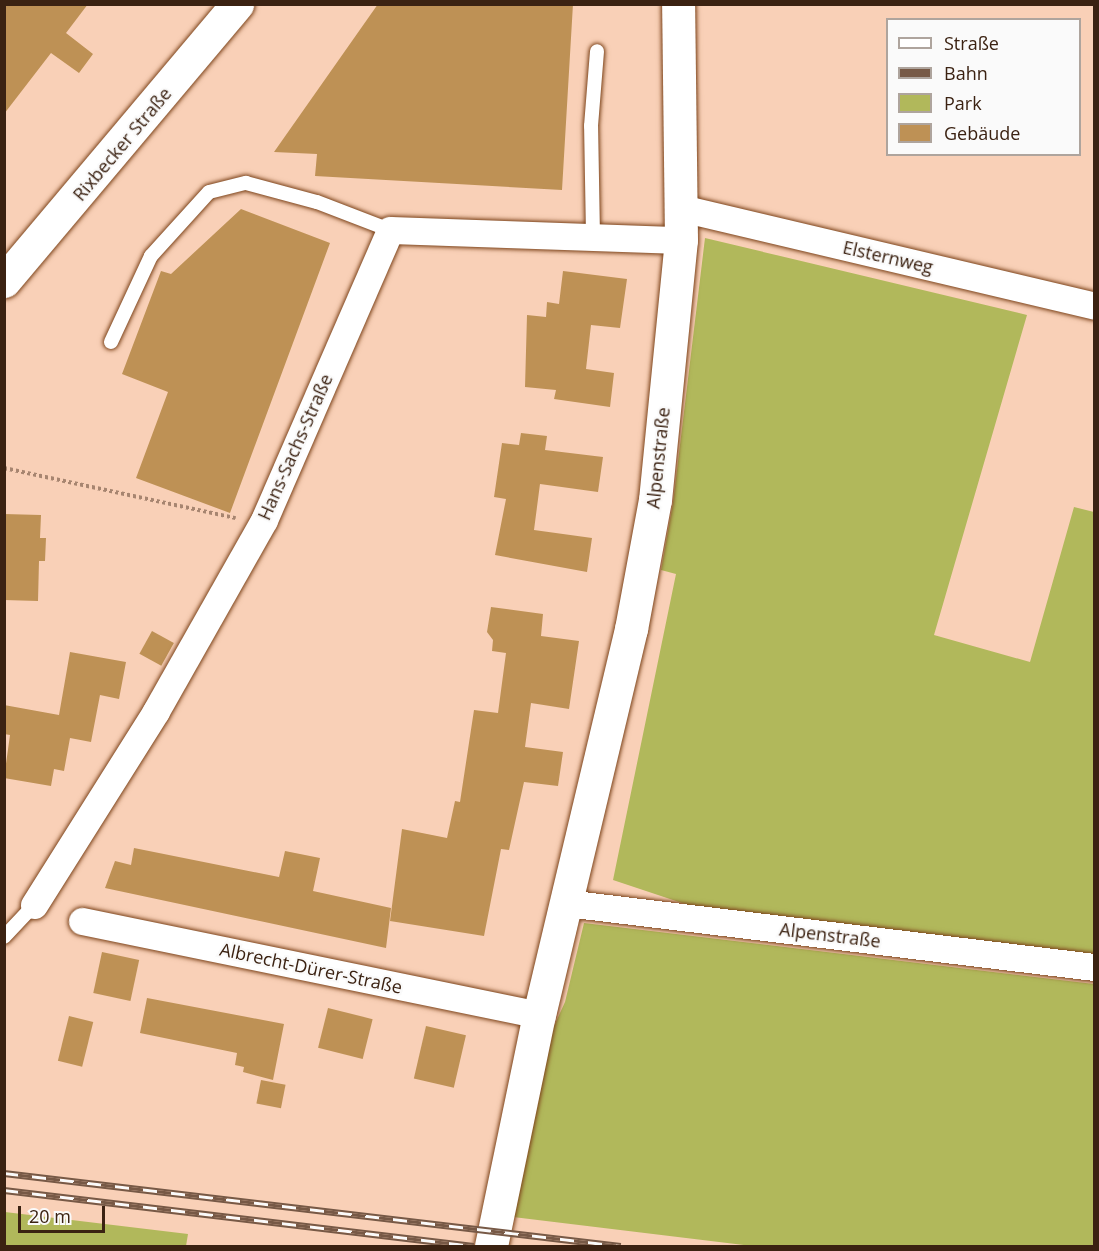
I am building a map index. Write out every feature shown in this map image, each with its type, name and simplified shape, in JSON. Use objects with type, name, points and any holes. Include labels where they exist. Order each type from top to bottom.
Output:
[{"type":"street","name":"Rixbecker Straße","points":[[4,281],[237,4]]},
{"type":"street","name":"Alpenstraße","points":[[491,1246],[539,1015],[630,629],[655,500],[681,224],[678,4]]},
{"type":"street","points":[[390,230],[593,236],[681,224]]},
{"type":"street","name":"Elsternweg","points":[[681,224],[1095,306]]},
{"type":"street","name":"Hans-Sachs-Straße","points":[[34,904],[156,711],[264,520],[390,230]]},
{"type":"street","name":"Alpenstraße","points":[[566,903],[1095,968]]},
{"type":"street","name":"Albrecht-Dürer-Straße","points":[[82,921],[539,1015]]},
{"type":"lane","points":[[593,236],[591,126],[597,51]]},
{"type":"lane","points":[[111,342],[151,256],[209,192],[246,183],[317,202],[390,230]]},
{"type":"lane","points":[[4,937],[34,904]]},
{"type":"path","points":[[4,468],[233,518],[264,520]]},
{"type":"green space","points":[[705,238],[1027,315],[934,635],[1030,662],[1074,507],[1094,512],[1094,954],[688,905],[613,880],[676,574],[661,570],[673,503]]},
{"type":"green space","points":[[584,923],[1094,984],[1094,1246],[752,1246],[513,1217],[550,1035],[565,1002]]},
{"type":"green space","points":[[5,1212],[188,1234],[186,1246],[5,1246]]},
{"type":"building","points":[[4,4],[88,4],[66,33],[93,54],[79,73],[51,53],[4,114]]},
{"type":"building","points":[[378,4],[573,4],[562,190],[315,176],[317,154],[274,152]]},
{"type":"building","points":[[241,209],[330,243],[230,513],[136,478],[168,392],[122,374],[161,271],[171,274]]},
{"type":"building","points":[[563,271],[627,279],[620,328],[591,325],[586,369],[614,373],[610,407],[554,399],[556,390],[525,387],[527,315],[546,317],[547,302],[559,304]]},
{"type":"building","points":[[521,433],[547,436],[545,450],[603,457],[598,492],[540,484],[534,530],[592,538],[587,572],[495,555],[506,499],[494,497],[502,443],[519,445]]},
{"type":"building","points":[[4,514],[41,515],[40,538],[46,538],[45,561],[39,561],[38,601],[4,600]]},
{"type":"building","points":[[491,607],[543,614],[541,636],[579,641],[569,709],[531,703],[525,747],[563,752],[558,786],[524,782],[509,850],[501,849],[484,936],[390,921],[402,829],[447,838],[455,801],[460,802],[474,710],[498,713],[506,653],[492,651],[493,640],[487,632]]},
{"type":"building","points":[[152,631],[174,643],[161,666],[139,654]]},
{"type":"building","points":[[70,652],[126,662],[119,699],[100,695],[91,742],[70,738],[64,771],[54,769],[51,786],[4,778],[10,735],[4,734],[4,705],[59,715]]},
{"type":"building","points":[[134,848],[279,877],[285,851],[320,858],[313,891],[391,908],[386,948],[105,888],[115,861],[131,865]]},
{"type":"building","points":[[102,952],[139,960],[130,1001],[93,993]]},
{"type":"building","points":[[147,998],[284,1024],[273,1080],[243,1072],[244,1067],[235,1065],[237,1053],[140,1033]]},
{"type":"building","points":[[328,1008],[373,1019],[363,1059],[318,1048]]},
{"type":"building","points":[[69,1016],[93,1022],[82,1067],[58,1061]]},
{"type":"building","points":[[426,1026],[466,1035],[454,1088],[414,1079]]},
{"type":"building","points":[[261,1080],[286,1085],[281,1108],[256,1104]]},
{"type":"railway","points":[[4,1173],[621,1246]]},
{"type":"railway","points":[[4,1190],[474,1246]]}]
